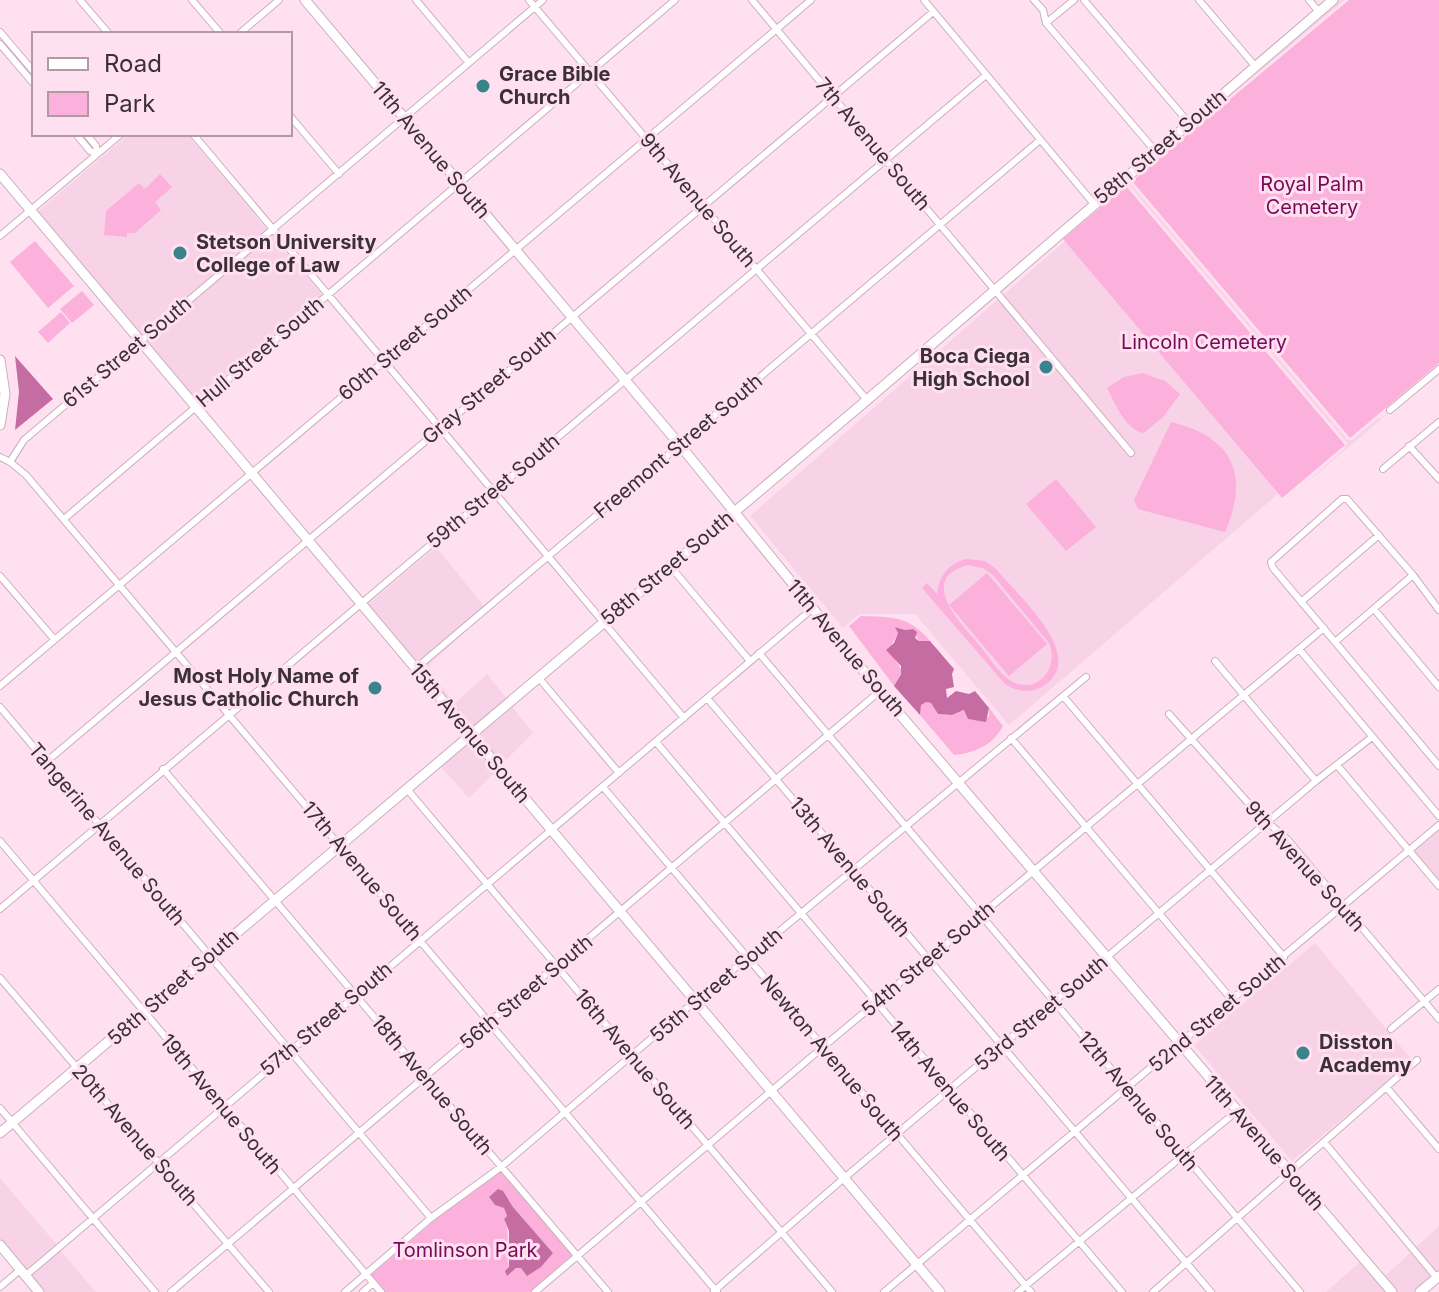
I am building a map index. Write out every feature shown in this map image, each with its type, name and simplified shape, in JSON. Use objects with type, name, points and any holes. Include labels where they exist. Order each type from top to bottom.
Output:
[{"type":"street","points":[[80,0],[107,32]]},
{"type":"street","points":[[192,0],[219,32]]},
{"type":"street","points":[[241,32],[279,0]]},
{"type":"street","name":"11th Avenue South","points":[[305,0],[735,511],[812,609],[1032,872],[1392,1292]]},
{"type":"street","points":[[416,0],[469,63]]},
{"type":"street","name":"9th Avenue South","points":[[529,0],[867,400]]},
{"type":"street","name":"61st Street South","points":[[10,462],[24,440],[543,0]]},
{"type":"street","name":"Hull Street South","points":[[64,519],[675,0]]},
{"type":"street","name":"7th Avenue South","points":[[752,0],[1131,453]]},
{"type":"street","name":"60th Street South","points":[[0,686],[811,0]]},
{"type":"street","points":[[924,0],[1094,204]]},
{"type":"street","points":[[1034,0],[1043,10],[1046,23],[1156,152]]},
{"type":"street","points":[[1046,23],[1074,0]]},
{"type":"street","points":[[1084,0],[1189,123]]},
{"type":"street","points":[[1199,0],[1255,66]]},
{"type":"street","points":[[1309,0],[1319,12]]},
{"type":"street","name":"58th Street South","points":[[0,1133],[867,400],[1333,0]]},
{"type":"street","name":"Gray Street South","points":[[46,762],[933,12]]},
{"type":"street","points":[[0,32],[32,70]]},
{"type":"street","points":[[0,44],[32,82]]},
{"type":"street","name":"59th Street South","points":[[0,909],[986,75]]},
{"type":"street","points":[[292,118],[339,174]]},
{"type":"street","points":[[78,136],[90,151],[97,154]]},
{"type":"street","points":[[88,136],[96,146],[97,154]]},
{"type":"street","points":[[0,236],[119,136]]},
{"type":"street","points":[[195,136],[684,718]]},
{"type":"street","name":"Freemont Street South","points":[[415,669],[1040,140]]},
{"type":"street","name":"15th Avenue South","points":[[0,174],[940,1292]]},
{"type":"street","points":[[0,360],[5,406],[0,425]]},
{"type":"street","points":[[1390,410],[1439,369]]},
{"type":"street","points":[[1383,469],[1439,422]]},
{"type":"street","points":[[1409,446],[1439,479]]},
{"type":"street","name":"17th Avenue South","points":[[0,457],[26,475],[64,519],[715,1291]]},
{"type":"street","points":[[1439,610],[1347,499],[1342,499],[1271,562],[1439,766]]},
{"type":"street","points":[[1301,602],[1379,535]]},
{"type":"street","points":[[670,566],[750,661]]},
{"type":"street","points":[[1335,642],[1413,575]]},
{"type":"street","points":[[0,576],[54,639]]},
{"type":"street","name":"57th Street South","points":[[0,1287],[23,1273],[93,1218],[812,609]]},
{"type":"street","points":[[1374,609],[1439,687]]},
{"type":"street","name":"54th Street South","points":[[535,1292],[1324,628]]},
{"type":"street","points":[[1299,649],[1439,816]]},
{"type":"street","name":"12th Avenue South","points":[[759,653],[1300,1292]]},
{"type":"street","points":[[1215,661],[1316,781]]},
{"type":"street","points":[[538,677],[619,773]]},
{"type":"street","name":"55th Street South","points":[[345,1292],[431,1218],[501,1167],[694,1002],[1086,677]]},
{"type":"street","name":"56th Street South","points":[[171,1292],[880,691]]},
{"type":"street","points":[[1063,696],[1284,957]]},
{"type":"street","name":"13th Avenue South","points":[[707,698],[1211,1292]]},
{"type":"street","name":"Tangerine Avenue South","points":[[0,707],[431,1218]]},
{"type":"street","name":"9th Avenue South","points":[[1169,714],[1267,823],[1287,839],[1439,1019]]},
{"type":"street","name":"53rd Street South","points":[[715,1291],[843,1179],[1372,737]]},
{"type":"street","points":[[1011,738],[1233,1001]]},
{"type":"street","name":"14th Avenue South","points":[[656,742],[1122,1292]]},
{"type":"street","points":[[1337,765],[1439,886]]},
{"type":"street","name":"18th Avenue South","points":[[163,769],[608,1292]]},
{"type":"street","name":"Newton Avenue South","points":[[603,787],[1031,1292]]},
{"type":"street","name":"16th Avenue South","points":[[406,788],[832,1292]]},
{"type":"street","name":"52nd Street South","points":[[884,1292],[1439,825]]},
{"type":"street","name":"19th Avenue South","points":[[0,841],[381,1292]]},
{"type":"street","name":"20th Avenue South","points":[[0,978],[269,1292]]},
{"type":"street","points":[[1391,1029],[1439,989]]},
{"type":"street","points":[[1153,1292],[1417,1060]]},
{"type":"street","points":[[1387,1088],[1439,1149]]},
{"type":"street","points":[[0,1108],[155,1292]]},
{"type":"street","points":[[1018,1292],[1237,1111]]},
{"type":"street","points":[[1324,1142],[1438,1277],[1420,1292]]},
{"type":"street","points":[[0,1245],[39,1292]]},
{"type":"street","points":[[363,1292],[373,1283]]},
{"type":"shaded area","points":[[1338,0],[1345,0],[1130,183],[1348,440],[1380,419],[1439,370],[1289,498],[1347,443],[1128,184],[1124,184],[1061,235]]},
{"type":"shaded area","name":"Stetson University College of Law","points":[[127,136],[189,136],[322,295],[196,400],[37,212]]},
{"type":"shaded area","name":"Boca Ciega High School","points":[[1065,241],[1278,494],[1009,725],[915,614],[859,614],[843,628],[750,516]]},
{"type":"shaded area","points":[[15,356],[53,399],[15,430],[19,392]]},
{"type":"shaded area","points":[[436,547],[484,606],[416,664],[366,606]]},
{"type":"shaded area","points":[[488,611],[427,669],[455,703],[487,674],[507,699],[471,729],[420,669]]},
{"type":"shaded area","points":[[895,627],[913,629],[919,641],[930,641],[954,669],[954,687],[946,689],[947,698],[956,691],[969,694],[975,691],[989,708],[986,722],[968,719],[964,710],[952,715],[938,714],[931,703],[926,702],[921,705],[920,715],[894,686],[901,674],[901,666],[886,650],[894,643],[898,633]]},
{"type":"shaded area","points":[[510,704],[533,733],[501,765],[475,734]]},
{"type":"shaded area","points":[[470,738],[497,770],[469,798],[439,765]]},
{"type":"shaded area","points":[[1439,829],[1439,881],[1414,851]]},
{"type":"shaded area","name":"Disston Academy","points":[[1315,943],[1412,1060],[1292,1161],[1194,1045]]},
{"type":"shaded area","points":[[0,1178],[57,1245],[26,1271],[0,1240]]},
{"type":"shaded area","points":[[498,1189],[503,1191],[553,1253],[541,1267],[527,1276],[521,1268],[516,1268],[507,1276],[505,1271],[509,1267],[509,1231],[504,1219],[507,1216],[504,1208],[495,1205],[489,1197]]},
{"type":"shaded area","points":[[1439,1226],[1439,1272],[1438,1273],[1416,1247]]},
{"type":"shaded area","points":[[60,1250],[96,1292],[44,1292],[30,1276]]},
{"type":"shaded area","points":[[1411,1252],[1433,1278],[1416,1292],[1396,1292],[1384,1277]]},
{"type":"shaded area","points":[[1361,1261],[1388,1292],[1326,1292]]},
{"type":"green space","name":"Royal Palm Cemetery","points":[[1349,0],[1439,0],[1439,363],[1350,438],[1132,181]]},
{"type":"green space","points":[[160,174],[172,187],[155,202],[161,210],[135,233],[127,233],[127,237],[104,235],[106,211],[139,183],[145,189]]},
{"type":"green space","name":"Lincoln Cemetery","points":[[1126,186],[1345,445],[1282,498],[1063,239]]},
{"type":"green space","points":[[35,241],[74,286],[48,308],[10,262]]},
{"type":"green space","points":[[82,291],[94,305],[72,323],[60,309]]},
{"type":"green space","points":[[61,312],[70,323],[48,343],[38,332]]},
{"type":"green space","points":[[1142,373],[1165,381],[1180,394],[1163,417],[1144,433],[1126,421],[1107,388],[1124,377]]},
{"type":"green space","points":[[1171,422],[1209,437],[1231,461],[1236,492],[1225,532],[1138,509],[1134,500]]},
{"type":"green space","points":[[1056,479],[1096,527],[1066,551],[1026,504]]},
{"type":"green space","points":[[966,559],[985,561],[996,569],[1044,625],[1054,642],[1058,658],[1056,672],[1045,685],[1025,691],[1005,684],[922,588],[927,583],[937,594],[946,572]],"holes":[[[968,565],[983,568],[992,574],[1049,643],[1052,660],[1040,681],[1024,685],[1005,676],[955,616],[948,603],[944,592],[945,581],[953,572]]]},
{"type":"green space","points":[[987,573],[1047,644],[1009,676],[949,605]]},
{"type":"green space","points":[[861,616],[907,622],[930,641],[919,641],[912,629],[896,627],[898,633],[889,649],[902,671],[894,686],[849,626]]},
{"type":"green space","points":[[931,703],[938,714],[952,715],[965,710],[967,715],[989,717],[989,708],[1003,726],[983,747],[954,755],[920,715],[921,705]]},
{"type":"green space","name":"Tomlinson Park","points":[[501,1171],[572,1255],[530,1292],[385,1292],[371,1275],[456,1202]],"holes":[[[489,1197],[509,1200],[553,1253],[510,1271],[504,1219],[507,1216],[504,1208],[495,1205]]]},
{"type":"place","name":"Grace Bible Church","points":[[483,86]]},
{"type":"place","name":"Stetson University College of Law","points":[[180,253]]},
{"type":"place","name":"Boca Ciega High School","points":[[1046,367]]},
{"type":"place","name":"Most Holy Name of Jesus Catholic Church","points":[[375,688]]},
{"type":"place","name":"Disston Academy","points":[[1303,1053]]}]
